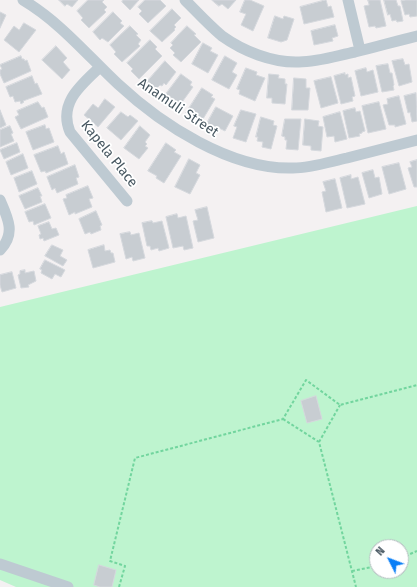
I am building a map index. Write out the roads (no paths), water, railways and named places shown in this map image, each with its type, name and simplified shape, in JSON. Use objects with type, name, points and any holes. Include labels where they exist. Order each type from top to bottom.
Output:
[{"type":"street","name":"Anamuli Street","points":[[23,0],[42,12],[69,34],[123,89],[147,109],[214,150],[242,161],[265,166],[294,168],[320,165],[417,140]]},
{"type":"street","points":[[185,0],[222,36],[248,51],[265,57],[297,62],[318,61],[417,36]]},
{"type":"street","points":[[348,0],[360,50]]},
{"type":"street","name":"Kapela Place","points":[[100,66],[77,89],[68,108],[66,122],[70,132],[127,201]]},
{"type":"street","points":[[0,200],[10,222],[5,245],[0,250]]},
{"type":"street","points":[[0,564],[68,587]]}]
